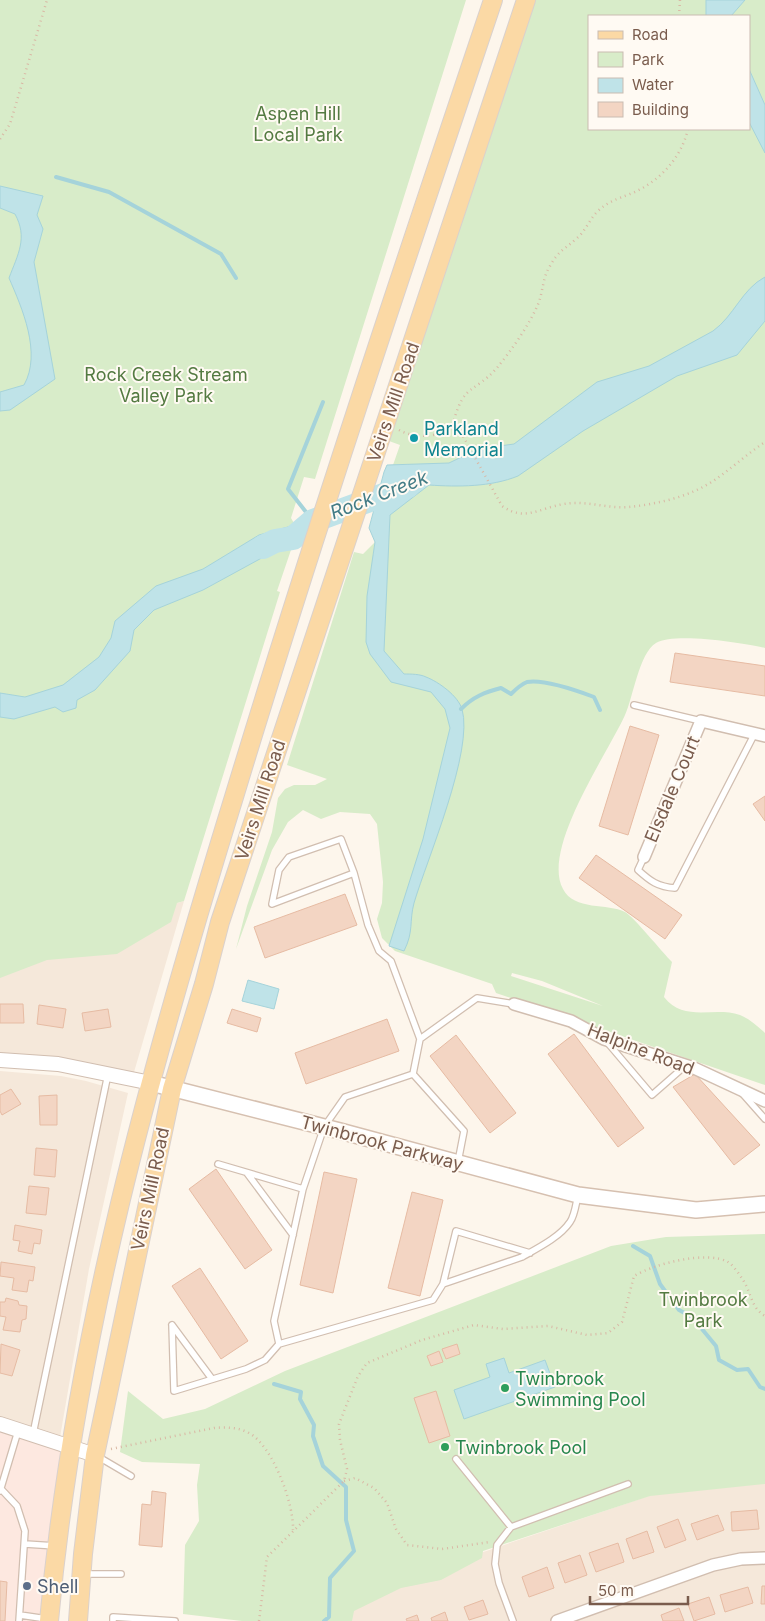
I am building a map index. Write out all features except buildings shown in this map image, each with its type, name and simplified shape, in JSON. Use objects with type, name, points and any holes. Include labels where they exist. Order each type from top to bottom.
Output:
[{"type":"main road","name":"Veirs Mill Road","points":[[49,1620],[56,1546],[84,1365],[150,1084],[190,938],[308,555],[493,0]]},
{"type":"main road","name":"Veirs Mill Road","points":[[78,1621],[81,1574],[95,1455],[172,1089],[204,984],[220,922],[345,540],[368,477],[526,0]]},
{"type":"main road","name":"Twinbrook Parkway","points":[[150,1084],[458,1162],[578,1196],[696,1210],[765,1204]]},
{"type":"street","points":[[701,721],[760,735]]},
{"type":"street","name":"Elsdale Court","points":[[644,857],[701,721]]},
{"type":"street","name":"Halpine Road","points":[[514,1004],[572,1021],[604,1039],[686,1066],[765,1101]]},
{"type":"street","name":"Twinbrook Parkway","points":[[0,1060],[58,1064],[150,1084]]},
{"type":"street","points":[[0,1424],[95,1455]]},
{"type":"street","points":[[557,1621],[713,1565],[765,1558]]},
{"type":"lane","points":[[634,705],[701,721]]},
{"type":"lane","points":[[644,857],[638,870],[647,878],[664,887],[675,888],[760,735]]},
{"type":"lane","points":[[354,873],[272,904],[279,870],[289,857],[341,839],[354,873],[378,951],[391,961],[420,1038],[413,1074]]},
{"type":"lane","points":[[420,1038],[476,998],[514,1004]]},
{"type":"lane","points":[[604,1039],[652,1095],[686,1066]]},
{"type":"lane","points":[[33,1435],[108,1074]]},
{"type":"lane","points":[[279,1344],[274,1321],[303,1189],[324,1127],[345,1097],[413,1074]]},
{"type":"lane","points":[[413,1074],[464,1131],[458,1162]]},
{"type":"lane","points":[[739,1090],[765,1119]]},
{"type":"lane","points":[[218,1164],[303,1189]]},
{"type":"lane","points":[[247,1173],[293,1235]]},
{"type":"lane","points":[[443,1284],[530,1253],[549,1241],[570,1222],[578,1196]]},
{"type":"lane","points":[[212,1380],[172,1325],[174,1391],[212,1380],[246,1369],[265,1360],[279,1344],[433,1300],[443,1284],[456,1231],[530,1253]]},
{"type":"lane","points":[[18,1430],[2,1473],[1,1490],[17,1506],[25,1531],[19,1618],[49,1620]]},
{"type":"lane","points":[[95,1455],[131,1476]]},
{"type":"lane","points":[[456,1459],[511,1527]]},
{"type":"lane","points":[[513,1621],[499,1583],[495,1564],[497,1545],[511,1527],[628,1484]]},
{"type":"lane","points":[[25,1544],[56,1546]]},
{"type":"lane","points":[[81,1574],[121,1574]]},
{"type":"lane","points":[[113,1621],[113,1617],[175,1621]]},
{"type":"path","points":[[0,139],[10,124],[47,0]]},
{"type":"path","points":[[679,15],[680,0]]},
{"type":"path","points":[[688,130],[683,148],[669,167],[652,181],[631,194],[608,202],[596,213],[576,240],[562,248],[549,267],[539,301],[528,326],[496,368],[462,398],[454,420],[502,506],[512,513],[525,515],[565,504],[627,507],[664,501],[694,491],[713,481],[765,442]]},
{"type":"path","points":[[386,423],[407,435],[435,436],[458,429]]},
{"type":"path","points":[[344,1481],[347,1469],[339,1424],[358,1376],[368,1363],[422,1340],[474,1325],[503,1330],[548,1326],[587,1335],[608,1333],[622,1322],[632,1279],[638,1274],[661,1264],[689,1259],[726,1261],[744,1280],[753,1303],[765,1316]]},
{"type":"path","points":[[95,1455],[138,1442],[214,1428],[226,1427],[243,1430],[256,1438],[270,1457],[289,1500],[293,1530]]},
{"type":"path","points":[[259,1621],[267,1557],[344,1481],[355,1478],[374,1488],[387,1503],[396,1529],[407,1545],[442,1549],[501,1540]]},
{"type":"shaded area","points":[[184,901],[132,1079],[0,1060],[0,954]]},
{"type":"shaded area","points":[[0,1071],[61,1076],[128,1093],[89,1269],[59,1443],[0,1424]]},
{"type":"shaded area","points":[[0,1424],[71,1447],[49,1621],[0,1621]]},
{"type":"shaded area","points":[[699,1479],[765,1481],[765,1621],[351,1621],[356,1595]]},
{"type":"green space","name":"Rock Creek Stream Valley Park","points":[[0,0],[466,0],[315,479],[304,477],[291,518],[295,525],[288,527],[281,550],[292,547],[277,591],[280,592],[184,901],[177,903],[171,922],[117,954],[47,960],[0,978]]},
{"type":"green space","points":[[530,0],[765,0],[765,648],[693,638],[678,638],[656,643],[650,648],[637,676],[625,715],[579,801],[568,826],[561,850],[559,872],[563,889],[568,896],[583,904],[618,909],[625,912],[672,962],[664,997],[672,1005],[690,1012],[720,1012],[740,1015],[765,1033],[765,1085],[496,993],[492,984],[395,951],[382,938],[377,919],[382,903],[383,882],[377,824],[370,814],[340,812],[321,819],[303,810],[288,822],[272,850],[236,949],[247,906],[272,832],[278,798],[285,789],[294,785],[315,785],[327,779],[287,765],[354,552],[363,554],[375,542],[373,557],[389,522],[408,464],[393,465],[400,445],[389,441]],"holes":[[[512,973],[542,981],[603,1006],[511,976]]]},
{"type":"green space","name":"Twinbrook Pool","points":[[765,1234],[765,1484],[650,1496],[483,1551],[482,1558],[441,1580],[401,1588],[354,1611],[352,1621],[242,1621],[183,1614],[185,1545],[199,1521],[197,1485],[200,1464],[142,1462],[120,1452],[128,1391],[163,1419],[205,1409],[285,1371],[611,1246],[666,1237]]},
{"type":"water","points":[[706,0],[745,0],[732,15],[706,15]]},
{"type":"water","points":[[750,71],[765,105],[765,153],[750,124]]},
{"type":"water","points":[[0,186],[43,196],[37,215],[43,229],[34,262],[55,379],[10,410],[0,411],[0,392],[24,385],[29,372],[31,345],[24,317],[9,278],[18,254],[21,231],[15,214],[0,208]]},
{"type":"water","points":[[765,277],[765,321],[737,355],[677,376],[583,431],[518,476],[508,480],[474,485],[429,485],[390,515],[384,651],[404,674],[426,677],[437,682],[452,694],[462,709],[464,728],[456,777],[414,903],[407,944],[404,951],[389,946],[423,839],[450,728],[445,709],[431,692],[391,682],[370,654],[366,642],[367,596],[375,542],[369,528],[387,465],[449,463],[478,449],[514,444],[597,382],[649,366],[713,331],[727,318],[750,288]]},
{"type":"water","points":[[295,525],[292,547],[269,554],[203,590],[154,610],[134,630],[130,651],[95,690],[77,700],[76,708],[63,712],[55,707],[14,719],[0,717],[0,693],[25,697],[63,685],[99,657],[111,638],[115,621],[156,586],[203,569],[259,535]]},
{"type":"water","points":[[248,980],[279,989],[274,1009],[242,1001]]},
{"type":"water","name":"Twinbrook Swimming Pool","points":[[504,1358],[509,1373],[545,1360],[555,1387],[464,1419],[454,1390],[490,1377],[486,1364]]},
{"type":"waterway","points":[[56,177],[109,192],[221,254],[236,278]]},
{"type":"waterway","points":[[313,521],[288,489],[323,402]]},
{"type":"waterway","name":"Rock Creek","points":[[263,547],[275,541],[293,538],[313,521],[408,486]]},
{"type":"waterway","points":[[461,709],[475,698],[490,691],[501,688],[511,694],[527,682],[543,682],[594,697],[600,710]]},
{"type":"waterway","points":[[633,1246],[650,1256],[660,1284],[679,1310],[692,1317],[716,1346],[719,1360],[737,1370],[748,1369],[760,1387],[765,1389]]},
{"type":"waterway","points":[[274,1384],[301,1392],[300,1399],[314,1425],[313,1436],[323,1466],[346,1487],[346,1520],[354,1551],[330,1578],[329,1617],[324,1621]]},
{"type":"place","name":"Parkland Memorial","points":[[414,438]]},
{"type":"place","name":"Twinbrook Swimming Pool","points":[[505,1388]]},
{"type":"place","name":"Twinbrook Pool","points":[[445,1447]]},
{"type":"place","name":"Shell","points":[[27,1586]]},
{"type":"park label","name":"Aspen Hill Local Park","points":[[298,123]]},
{"type":"park label","name":"Twinbrook Park","points":[[703,1309]]}]
